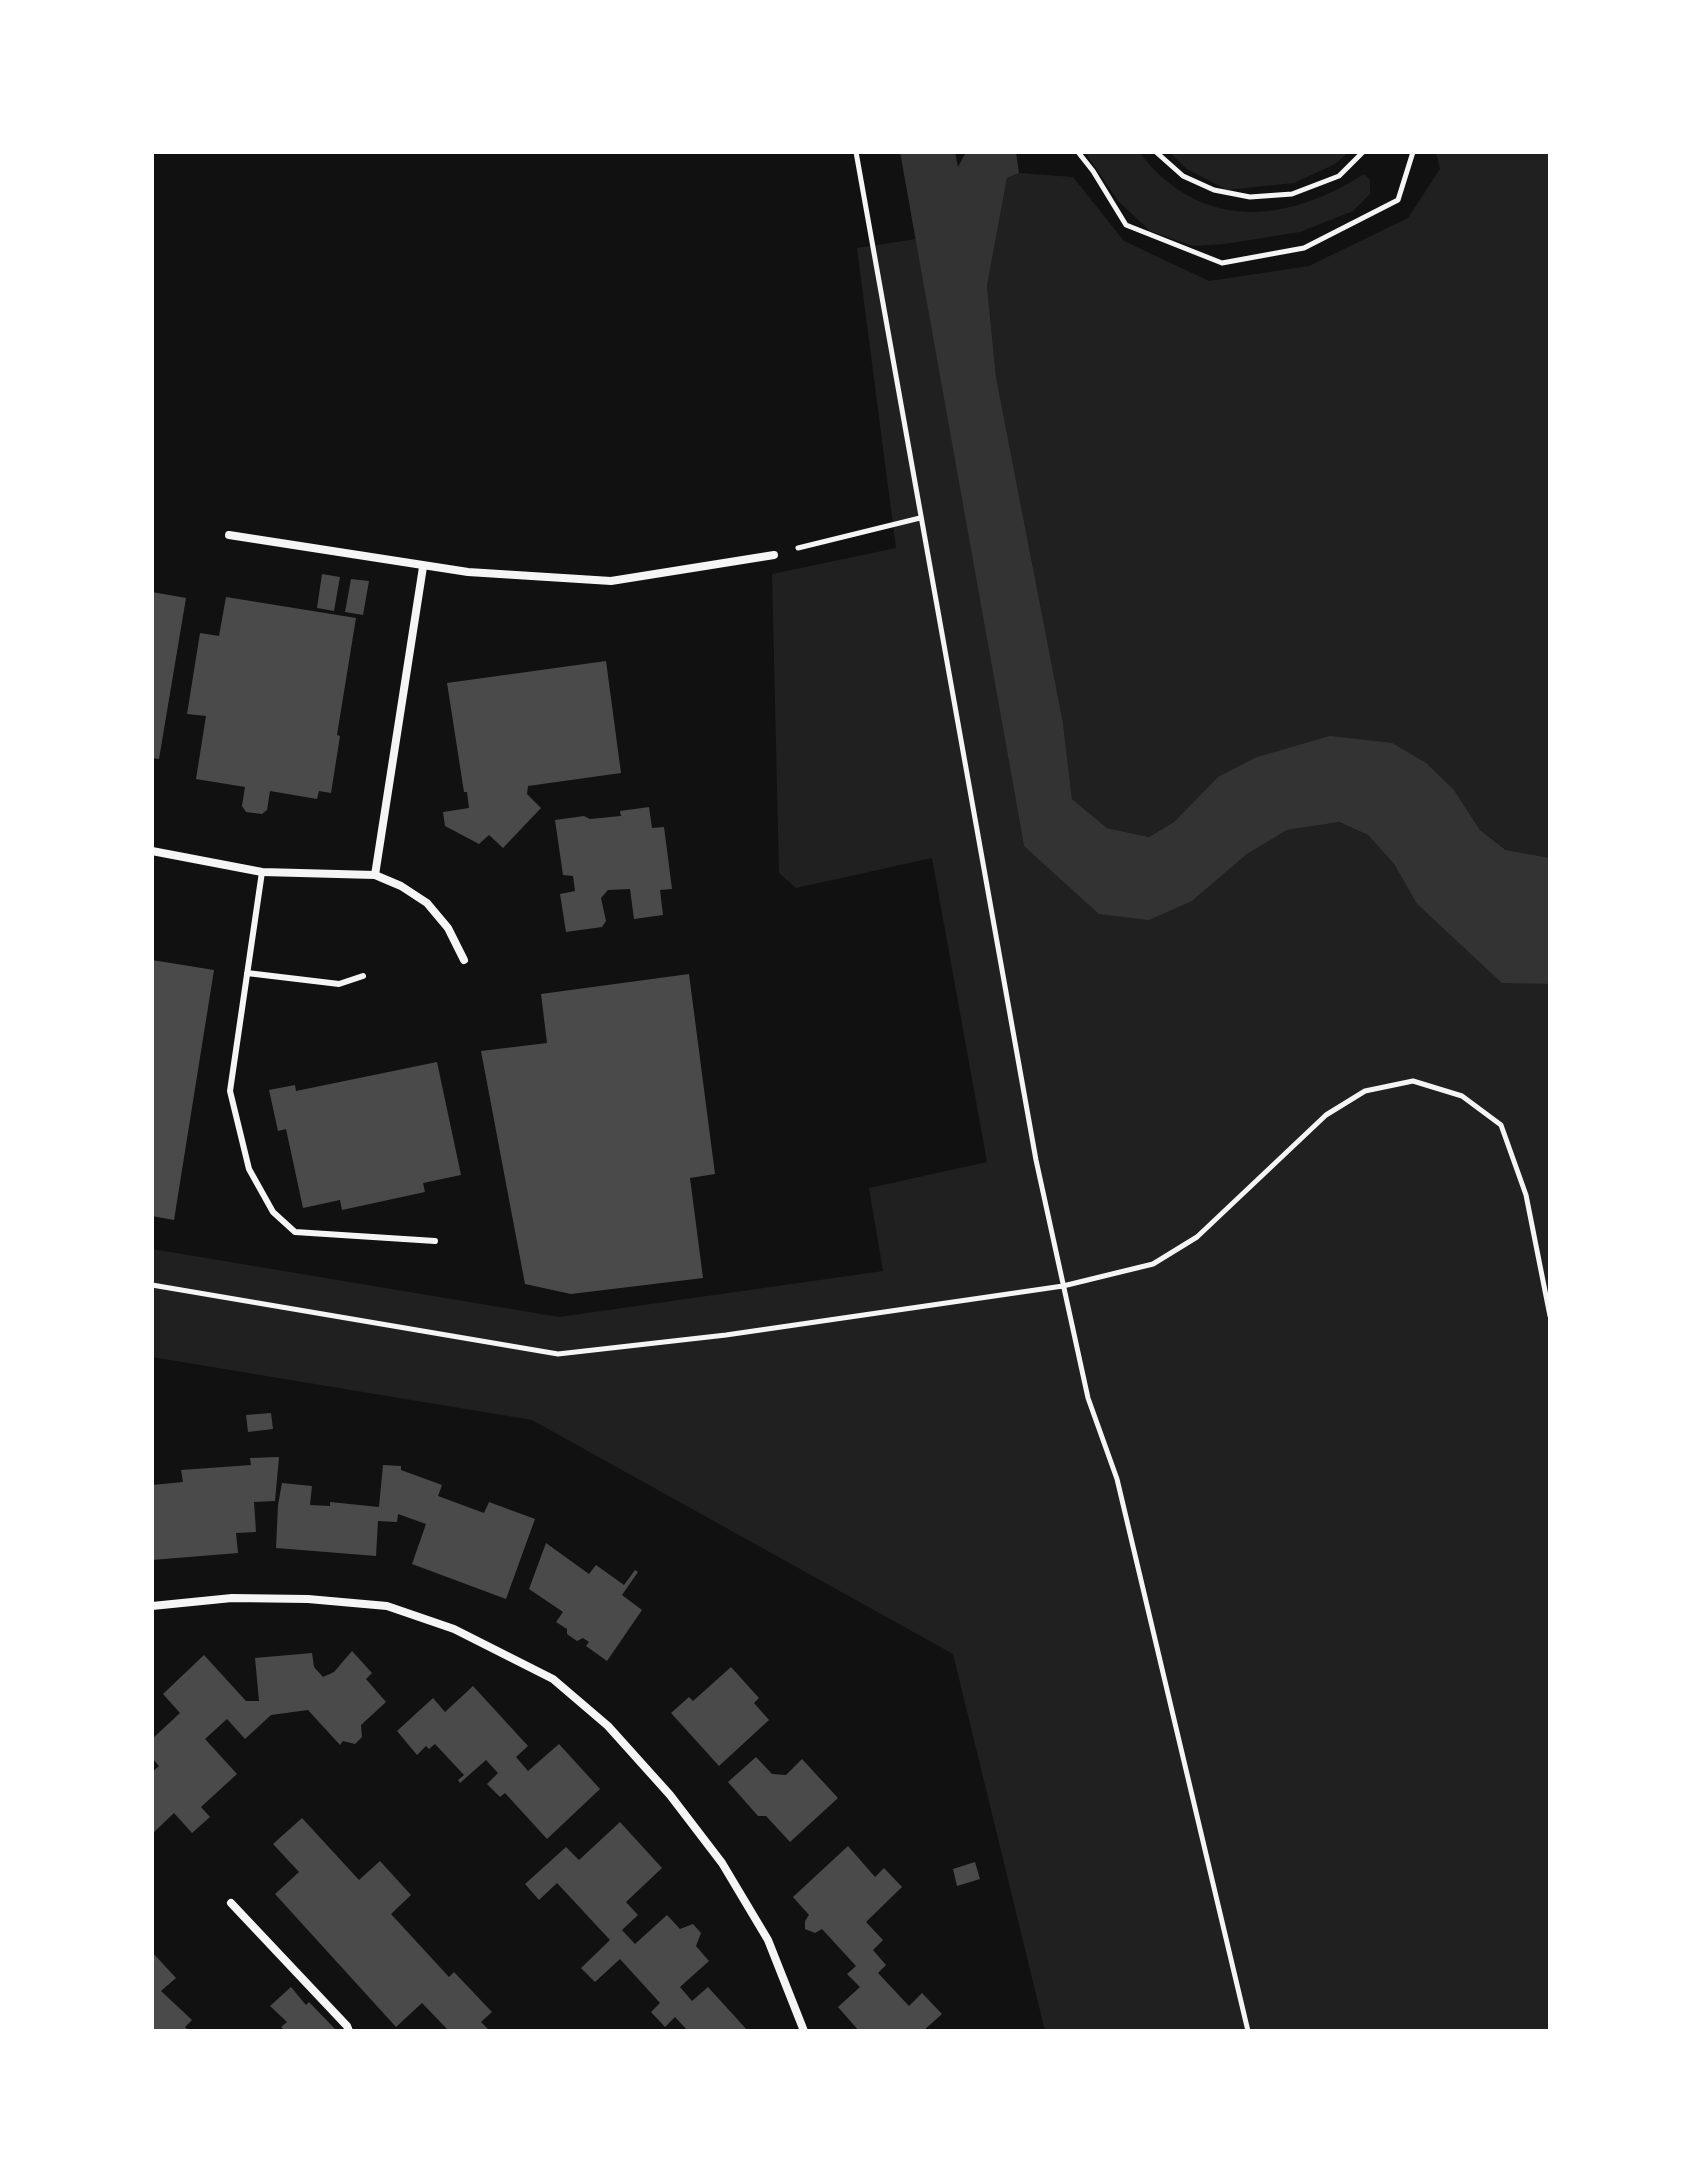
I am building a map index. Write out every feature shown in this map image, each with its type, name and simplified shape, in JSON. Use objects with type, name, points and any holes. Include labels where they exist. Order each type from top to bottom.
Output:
[{"type":"street","points":[[229,535],[423,567],[611,581],[774,555]]},
{"type":"street","points":[[375,875],[423,567]]},
{"type":"street","points":[[152,851],[262,872],[375,875],[401,886],[427,903],[448,928],[464,960]]},
{"type":"street","points":[[152,1606],[232,1598],[308,1599],[387,1606],[454,1629],[553,1679],[608,1726],[670,1795],[722,1863],[768,1940],[804,2031]]},
{"type":"street","points":[[231,1903],[349,2031]]},
{"type":"lane","points":[[262,872],[230,1091],[249,1169],[273,1212],[295,1232],[435,1241]]},
{"type":"lane","points":[[247,973],[339,984],[363,976]]},
{"type":"path","points":[[856,152],[1033,1145],[1088,1398],[1117,1479],[1135,1549],[1248,2031]]},
{"type":"path","points":[[1078,152],[1126,225],[1222,263],[1304,248],[1398,200],[1413,152]]},
{"type":"path","points":[[1156,152],[1183,176],[1203,186],[1250,197],[1292,194],[1339,176],[1363,152]]},
{"type":"path","points":[[774,555],[920,518]]},
{"type":"path","points":[[152,1285],[558,1354],[726,1335],[1063,1286],[1153,1264],[1197,1237],[1326,1115],[1365,1091],[1413,1081],[1462,1096],[1501,1125],[1526,1195],[1550,1316]]},
{"type":"shaded area","points":[[900,152],[955,152],[958,167],[966,152],[1016,152],[1019,173],[1007,178],[987,286],[996,377],[1063,723],[1072,799],[1107,828],[1149,837],[1174,822],[1218,777],[1257,757],[1330,736],[1392,743],[1426,763],[1454,790],[1480,830],[1506,850],[1550,858],[1550,984],[1502,983],[1417,904],[1394,864],[1368,835],[1339,822],[1287,830],[1247,854],[1192,901],[1149,920],[1099,914],[1024,846]]},
{"type":"shaded area","points":[[1085,152],[1139,152],[1163,178],[1189,196],[1216,207],[1245,212],[1275,210],[1305,203],[1364,174],[1370,180],[1370,194],[1353,211],[1300,232],[1193,246],[1150,231],[1118,201]]},
{"type":"shaded area","points":[[1169,152],[1349,152],[1335,164],[1294,183],[1227,190],[1187,169]]},
{"type":"shaded area","points":[[1436,152],[1550,152],[1550,858],[1507,850],[1480,830],[1454,790],[1218,777],[1174,822],[1149,837],[1107,828],[1072,799],[1063,723],[996,377],[987,286],[1007,178],[1019,173],[1073,177],[1124,241],[1209,281],[1309,266],[1408,218],[1440,169]]},
{"type":"shaded area","points":[[916,239],[1024,846],[1192,901],[1247,854],[1287,830],[1338,822],[1368,835],[1394,864],[1417,904],[1502,982],[1550,984],[1550,2031],[1045,2031],[953,1654],[532,1420],[152,1357],[152,1249],[559,1317],[883,1271],[869,1188],[987,1162],[932,858],[796,888],[779,873],[772,574],[896,548],[857,248]]},
{"type":"building","points":[[322,574],[340,577],[334,611],[317,608]]},
{"type":"building","points":[[351,579],[369,581],[363,615],[345,612]]},
{"type":"building","points":[[152,592],[186,598],[159,759],[152,758]]},
{"type":"building","points":[[226,597],[356,618],[331,793],[319,791],[317,799],[270,791],[267,810],[262,814],[246,812],[242,806],[245,787],[196,779],[206,716],[187,714],[200,633],[219,636]]},
{"type":"building","points":[[606,661],[621,773],[528,786],[527,794],[541,808],[503,848],[489,835],[479,844],[445,826],[443,812],[469,808],[447,683]]},
{"type":"building","points":[[649,807],[652,828],[664,827],[672,889],[660,890],[663,915],[634,919],[630,889],[608,890],[601,898],[606,921],[602,927],[566,932],[560,894],[575,891],[573,876],[563,875],[555,820],[621,816],[620,811]]},
{"type":"building","points":[[152,960],[214,970],[174,1220],[152,1216]]},
{"type":"building","points":[[689,974],[715,1174],[690,1178],[703,1278],[571,1294],[525,1284],[481,1051],[547,1043],[541,994]]},
{"type":"building","points":[[437,1062],[461,1175],[423,1183],[425,1192],[342,1210],[340,1200],[303,1208],[286,1129],[278,1131],[269,1090],[295,1085],[296,1091]]},
{"type":"building","points":[[271,1413],[273,1429],[248,1432],[246,1415]]},
{"type":"building","points":[[279,1457],[275,1501],[254,1502],[256,1532],[236,1533],[238,1553],[152,1560],[152,1485],[183,1482],[181,1470],[251,1465],[250,1458]]},
{"type":"building","points":[[383,1465],[401,1466],[401,1470],[442,1485],[438,1496],[484,1513],[489,1502],[535,1519],[506,1599],[412,1564],[426,1524],[398,1514],[397,1522],[378,1521],[376,1556],[276,1548],[282,1483],[312,1486],[310,1505],[330,1506],[330,1502],[379,1507]]},
{"type":"building","points":[[546,1543],[589,1574],[596,1565],[624,1585],[635,1570],[638,1572],[622,1595],[642,1610],[607,1661],[586,1646],[589,1642],[583,1638],[577,1641],[567,1634],[567,1629],[556,1622],[563,1612],[529,1589]]},
{"type":"building","points":[[352,1651],[372,1673],[366,1679],[386,1702],[361,1725],[362,1737],[355,1744],[343,1741],[340,1745],[308,1710],[271,1715],[245,1739],[227,1719],[205,1739],[237,1774],[201,1807],[210,1817],[192,1833],[174,1813],[152,1834],[152,1772],[159,1766],[152,1758],[152,1739],[180,1713],[163,1694],[204,1655],[246,1701],[259,1701],[255,1658],[312,1653],[314,1667],[323,1677],[334,1672]]},
{"type":"building","points":[[731,1667],[759,1698],[754,1703],[769,1720],[719,1766],[671,1713],[689,1697],[693,1701]]},
{"type":"building","points":[[473,1686],[528,1746],[516,1757],[528,1771],[559,1744],[600,1789],[547,1839],[505,1793],[500,1797],[487,1784],[498,1773],[486,1760],[460,1783],[458,1780],[464,1775],[435,1744],[429,1749],[426,1746],[417,1755],[397,1731],[433,1698],[445,1712]]},
{"type":"building","points":[[756,1757],[772,1774],[786,1775],[802,1759],[838,1798],[790,1842],[766,1816],[758,1816],[728,1782]]},
{"type":"building","points":[[302,1818],[359,1880],[380,1861],[411,1895],[391,1914],[449,1977],[454,1972],[492,2012],[481,2022],[490,2031],[449,2031],[422,2003],[396,2027],[275,1894],[299,1872],[273,1844]]},
{"type":"building","points":[[620,1822],[662,1868],[626,1902],[638,1915],[622,1930],[635,1944],[667,1915],[680,1929],[693,1924],[701,1933],[696,1946],[709,1961],[680,1987],[692,2001],[708,1987],[748,2031],[688,2031],[675,2017],[665,2027],[651,2012],[660,2003],[620,1959],[595,1982],[581,1968],[610,1940],[557,1883],[539,1900],[525,1884],[566,1847],[579,1860]]},
{"type":"building","points":[[848,1846],[875,1877],[884,1868],[902,1887],[866,1922],[883,1940],[873,1950],[886,1965],[878,1973],[909,2006],[922,1993],[942,2014],[923,2031],[859,2031],[838,2007],[860,1987],[847,1974],[856,1966],[822,1929],[815,1933],[805,1929],[809,1915],[793,1897]]},
{"type":"building","points":[[975,1862],[980,1879],[957,1886],[953,1869]]},
{"type":"building","points":[[152,1952],[176,1978],[161,1991],[192,2020],[185,2027],[189,2031],[152,2031]]},
{"type":"building","points":[[291,1987],[306,2005],[309,2002],[337,2031],[285,2031],[281,2027],[287,2022],[270,2006]]}]
